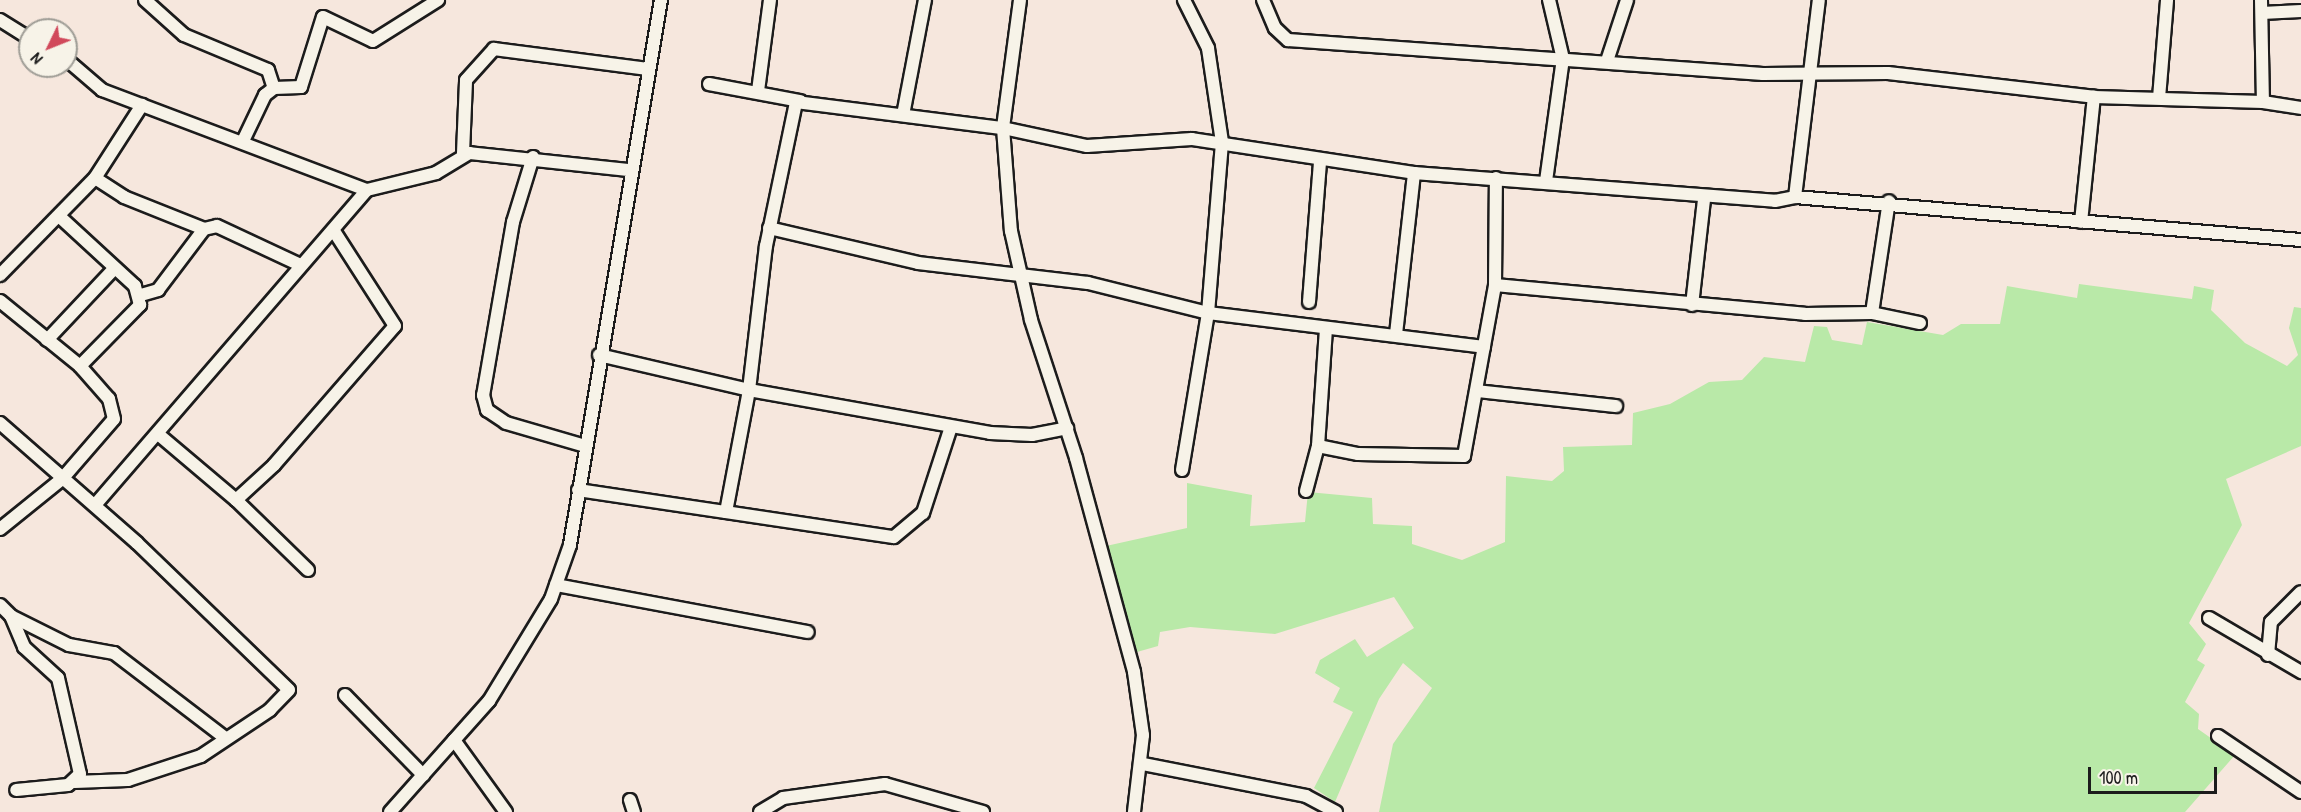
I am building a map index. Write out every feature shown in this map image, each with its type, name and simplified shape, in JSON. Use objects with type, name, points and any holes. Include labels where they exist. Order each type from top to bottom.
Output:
[{"type":"street","points":[[145,0],[184,35],[268,70],[274,88]]},
{"type":"street","points":[[243,141],[259,105],[274,88],[301,87],[323,17],[373,41],[438,0]]},
{"type":"street","points":[[390,812],[454,740],[521,653],[556,585],[579,490],[629,170],[661,0]]},
{"type":"street","points":[[758,91],[770,0]]},
{"type":"street","points":[[903,115],[925,0]]},
{"type":"street","points":[[1020,0],[1003,128],[1020,276],[1067,428],[1134,672],[1143,764],[1134,812]]},
{"type":"street","points":[[1182,470],[1208,313],[1222,142],[1208,48],[1184,0]]},
{"type":"street","points":[[1263,0],[1275,28],[1288,40],[1607,61],[1762,74],[1813,70],[1977,81],[2094,97],[2263,102],[2301,108]]},
{"type":"street","points":[[1546,181],[1563,59],[1549,0]]},
{"type":"street","points":[[1607,61],[1627,0]]},
{"type":"street","points":[[1795,196],[1813,70],[1820,0]]},
{"type":"street","points":[[2159,98],[2167,0]]},
{"type":"street","points":[[2261,0],[2263,102]]},
{"type":"street","points":[[2262,14],[2301,11]]},
{"type":"street","points":[[0,20],[18,31]]},
{"type":"street","points":[[463,153],[463,89],[472,67],[494,49],[648,69]]},
{"type":"street","points":[[78,69],[102,90],[243,141],[367,190],[436,173],[463,153],[533,158],[629,170]]},
{"type":"street","points":[[709,84],[800,100],[1003,128],[1087,146],[1222,142],[1320,161],[1414,173],[1546,181],[1704,199],[1795,196],[1888,201],[2081,222],[2301,240]]},
{"type":"street","points":[[2081,222],[2094,97]]},
{"type":"street","points":[[726,512],[749,390],[770,228],[790,112],[800,100]]},
{"type":"street","points":[[0,275],[95,178],[142,105]]},
{"type":"street","points":[[533,158],[513,222],[483,395],[487,410],[506,423],[585,446]]},
{"type":"street","points":[[1309,302],[1320,161]]},
{"type":"street","points":[[1396,334],[1414,173]]},
{"type":"street","points":[[95,178],[124,197],[204,229],[234,230],[298,264]]},
{"type":"street","points":[[1318,446],[1358,454],[1460,458],[1477,391],[1495,285],[1497,178]]},
{"type":"street","points":[[95,505],[158,434],[195,384],[263,317],[298,264],[334,231],[367,190]]},
{"type":"street","points":[[1692,306],[1704,199]]},
{"type":"street","points":[[1872,313],[1888,201]]},
{"type":"street","points":[[59,216],[141,295]]},
{"type":"street","points":[[770,228],[918,263],[1088,283],[1208,313],[1326,329],[1396,334],[1484,346]]},
{"type":"street","points":[[80,366],[134,311],[141,295],[158,290],[204,229]]},
{"type":"street","points":[[236,500],[274,465],[395,326],[334,231]]},
{"type":"street","points":[[47,340],[114,269]]},
{"type":"street","points":[[1495,285],[1692,306],[1872,313],[1920,322]]},
{"type":"street","points":[[0,301],[80,366],[109,399],[114,419],[62,478],[0,528]]},
{"type":"street","points":[[1306,491],[1318,446],[1326,329]]},
{"type":"street","points":[[599,355],[749,390],[951,427],[1032,435],[1067,428]]},
{"type":"street","points":[[1477,391],[1616,406]]},
{"type":"street","points":[[0,423],[95,505],[290,690],[270,710],[224,737],[201,756],[128,780],[74,783],[16,790]]},
{"type":"street","points":[[579,490],[894,537],[923,513],[951,427]]},
{"type":"street","points":[[158,434],[236,500],[308,570]]},
{"type":"street","points":[[556,585],[808,632]]},
{"type":"street","points":[[2268,655],[2271,622],[2301,592]]},
{"type":"street","points":[[0,605],[11,616],[69,645],[114,653],[224,737]]},
{"type":"street","points":[[11,616],[24,647],[58,678],[80,768],[74,783]]},
{"type":"street","points":[[2209,618],[2268,655],[2301,672]]},
{"type":"street","points":[[345,695],[423,775]]},
{"type":"street","points":[[2218,736],[2301,792]]},
{"type":"street","points":[[454,740],[506,812]]},
{"type":"street","points":[[1143,764],[1306,796],[1336,812]]},
{"type":"street","points":[[760,812],[783,798],[885,784],[983,812]]},
{"type":"green space","points":[[2079,284],[2192,299],[2194,286],[2214,290],[2211,310],[2245,343],[2287,366],[2298,355],[2289,328],[2294,307],[2301,308],[2301,446],[2226,479],[2242,525],[2189,623],[2206,644],[2197,660],[2205,665],[2185,702],[2199,714],[2198,729],[2235,755],[2185,812],[1379,812],[1393,744],[1432,688],[1403,663],[1379,699],[1335,802],[1314,788],[1353,712],[1333,702],[1340,688],[1315,673],[1320,660],[1355,639],[1367,657],[1414,628],[1394,597],[1275,634],[1190,627],[1160,632],[1158,646],[1137,652],[1106,546],[1187,528],[1187,483],[1252,495],[1250,526],[1305,522],[1308,492],[1372,498],[1373,524],[1412,526],[1412,544],[1462,560],[1505,542],[1506,476],[1552,481],[1564,471],[1563,447],[1632,445],[1633,413],[1670,404],[1709,382],[1742,380],[1764,357],[1805,362],[1814,326],[1827,327],[1832,340],[1862,345],[1867,322],[1943,335],[1961,324],[2000,324],[2007,286],[2077,298]]}]
